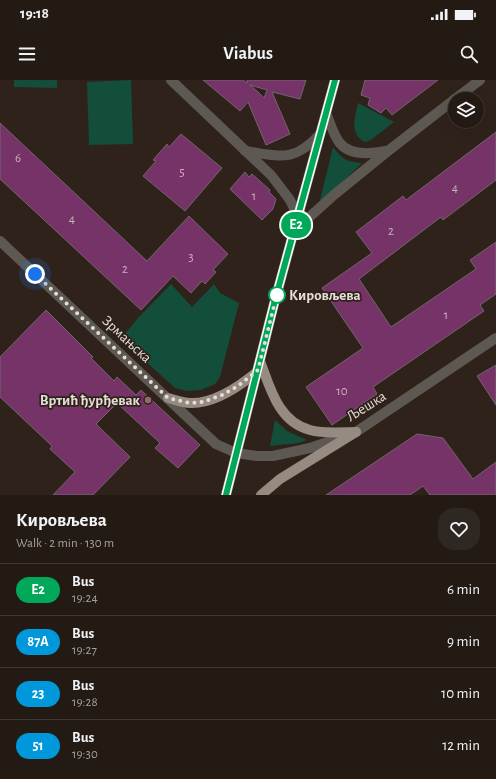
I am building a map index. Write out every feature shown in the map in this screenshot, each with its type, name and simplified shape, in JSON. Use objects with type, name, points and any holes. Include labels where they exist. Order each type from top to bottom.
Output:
[{"type":"main road","points":[[226,495],[294,231],[335,80]]},
{"type":"main road","points":[[168,398],[190,403],[203,402],[222,395],[238,386],[259,366]]},
{"type":"main road","points":[[259,366],[279,408],[292,420],[309,430],[325,432],[356,432]]},
{"type":"main road","points":[[260,495],[280,479],[356,432]]},
{"type":"street","points":[[171,80],[271,175],[290,200],[298,216]]},
{"type":"street","points":[[464,92],[480,80]]},
{"type":"street","points":[[294,231],[335,194],[448,104]]},
{"type":"street","points":[[326,113],[338,141],[344,148],[362,153],[373,154],[388,151]]},
{"type":"street","points":[[245,151],[279,156],[294,155],[304,150],[320,134]]},
{"type":"street","name":"Зрмањска","points":[[0,241],[216,444],[236,453]]},
{"type":"street","name":"Љешка","points":[[236,453],[262,456],[284,454],[310,448],[356,432],[496,338]]},
{"type":"green space","points":[[14,80],[57,80],[57,88],[14,87]]},
{"type":"green space","points":[[131,80],[133,144],[89,145],[87,82]]},
{"type":"green space","points":[[358,103],[394,122],[371,140],[365,142],[360,139],[354,125]]},
{"type":"green space","points":[[333,147],[345,159],[352,162],[362,163],[319,204]]},
{"type":"green space","points":[[171,284],[192,307],[214,284],[220,293],[239,303],[220,377],[215,384],[201,390],[187,391],[175,388],[121,339],[138,318]]},
{"type":"green space","points":[[275,420],[287,431],[307,440],[298,443],[270,446]]},
{"type":"building","points":[[203,80],[243,80],[247,83],[247,80],[306,80],[300,99],[272,92],[290,134],[266,145],[248,102],[240,111]],"holes":[[[250,85],[267,90],[264,98]]]},
{"type":"building","points":[[365,80],[438,80],[392,115],[386,108],[381,113],[368,105],[370,98],[361,95]]},
{"type":"building","points":[[0,123],[147,261],[189,216],[228,254],[213,270],[216,272],[205,284],[202,281],[191,293],[173,276],[141,310],[0,179]]},
{"type":"building","points":[[496,132],[496,180],[443,220],[441,217],[359,279],[391,327],[476,269],[470,260],[496,242],[496,294],[480,305],[484,311],[373,387],[377,394],[332,425],[306,387],[363,348],[322,288],[372,253],[356,232],[403,196],[406,200]]},
{"type":"building","points":[[181,134],[222,168],[185,211],[143,176],[156,161],[153,160],[167,144],[169,147]]},
{"type":"building","points":[[245,172],[249,177],[252,174],[270,190],[269,192],[276,199],[273,209],[262,220],[230,189]]},
{"type":"building","points":[[46,310],[93,357],[91,358],[114,381],[117,377],[136,395],[141,390],[200,445],[178,468],[155,448],[160,443],[117,403],[96,424],[130,457],[93,495],[53,495],[75,472],[50,449],[52,446],[0,397],[0,357]]},
{"type":"building","points":[[496,365],[496,405],[477,376]]},
{"type":"building","points":[[417,434],[443,438],[473,479],[496,462],[496,495],[430,495],[423,486],[410,495],[326,495]]},
{"type":"bus line","name":"E2","points":[[226,495],[274,304],[335,80]]},
{"type":"place","name":"Кировљева","points":[[277,295]]},
{"type":"place","name":"Вртић ђурђевак","points":[[148,400]]},
{"type":"route","points":[[35,274],[168,398],[180,402],[190,403],[203,402],[222,395],[238,386],[258,370],[278,290],[277,295]]}]
